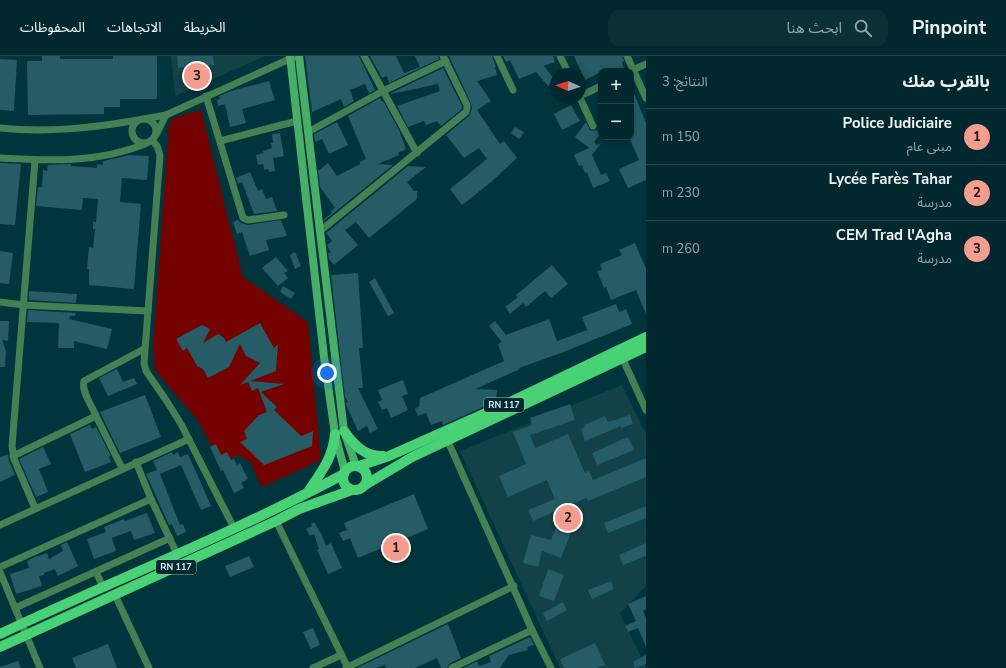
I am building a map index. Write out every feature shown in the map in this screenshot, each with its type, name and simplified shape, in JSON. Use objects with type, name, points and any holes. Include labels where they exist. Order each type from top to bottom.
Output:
[{"type":"main road","name":"RN 117","points":[[620,354],[646,337]]},
{"type":"main road","name":"RN 117","points":[[365,485],[446,436],[506,404],[620,354],[646,347]]},
{"type":"main road","points":[[307,494],[325,466],[340,432],[363,451],[372,455],[389,456]]},
{"type":"main road","name":"RN 117","points":[[357,466],[446,436]]},
{"type":"main road","points":[[351,466],[357,466],[362,468],[367,474],[367,478],[365,485],[359,490],[352,490],[348,488],[344,482],[344,473],[351,466]]},
{"type":"main road","name":"RN 117","points":[[0,634],[307,494],[344,473]]},
{"type":"main road","name":"RN 117","points":[[0,647],[276,521],[299,509],[352,490]]},
{"type":"main road","points":[[207,540],[212,550]]},
{"type":"street","points":[[299,56],[320,231],[344,473]]},
{"type":"street","points":[[364,56],[417,153]]},
{"type":"street","points":[[497,56],[513,90]]},
{"type":"street","points":[[560,56],[566,68]]},
{"type":"street","points":[[627,56],[631,68]]},
{"type":"street","points":[[0,128],[42,131],[64,130],[89,128],[166,115],[292,57],[324,357],[340,432],[357,466]]},
{"type":"street","points":[[308,132],[444,58],[467,105],[467,109],[463,115],[320,231]]},
{"type":"street","points":[[634,69],[646,64]]},
{"type":"street","points":[[634,74],[646,98]]},
{"type":"street","points":[[586,94],[598,88]]},
{"type":"street","points":[[206,96],[243,218],[248,220],[284,215]]},
{"type":"street","points":[[583,104],[593,126]]},
{"type":"street","points":[[0,158],[48,161],[89,159],[123,152],[154,139],[166,115]]},
{"type":"street","points":[[145,144],[137,142],[132,135],[132,127],[141,120],[148,120],[154,125],[156,129],[154,139],[160,155],[144,363],[146,371],[166,400],[189,439],[234,528]]},
{"type":"street","points":[[220,141],[298,121]]},
{"type":"street","points":[[35,160],[12,446],[13,456],[36,508]]},
{"type":"street","points":[[0,302],[23,305],[148,311]]},
{"type":"street","points":[[122,468],[96,416],[83,385],[84,381],[144,349]]},
{"type":"street","points":[[620,354],[646,410]]},
{"type":"street","points":[[13,456],[96,416]]},
{"type":"street","points":[[446,436],[514,586],[532,630],[551,668]]},
{"type":"street","points":[[0,525],[122,468],[189,439]]},
{"type":"street","points":[[136,462],[151,499],[177,554]]},
{"type":"street","points":[[0,567],[151,499]]},
{"type":"street","points":[[276,521],[347,668],[514,586]]},
{"type":"street","points":[[15,608],[170,538]]},
{"type":"street","points":[[0,572],[40,668]]},
{"type":"street","points":[[96,572],[103,587]]},
{"type":"street","points":[[115,595],[149,668]]},
{"type":"street","points":[[452,668],[532,630]]},
{"type":"street","points":[[313,668],[341,655]]},
{"type":"shaded area","points":[[171,56],[265,56],[175,96]]},
{"type":"shaded area","points":[[201,110],[243,277],[308,322],[321,460],[262,487],[250,461],[237,455],[220,464],[199,422],[155,370],[153,350],[169,125],[173,118]]},
{"type":"shaded area","points":[[622,385],[646,434],[646,586],[620,613],[646,668],[560,668],[460,451]]},
{"type":"building","points":[[42,56],[60,56],[60,59],[113,59],[113,56],[157,56],[157,99],[120,99],[120,107],[104,107],[104,114],[28,115],[27,61],[42,61]]},
{"type":"building","points":[[177,56],[213,56],[214,65],[178,68]]},
{"type":"building","points":[[305,56],[359,56],[375,90],[369,93],[365,84],[350,90],[354,101],[344,107],[341,99],[312,112]]},
{"type":"building","points":[[370,56],[396,56],[404,73],[420,67],[415,56],[438,56],[439,59],[389,83],[387,76],[382,78]]},
{"type":"building","points":[[449,56],[492,56],[497,75],[477,81],[491,101],[477,110],[500,144],[504,141],[517,158],[490,183],[462,205],[450,189],[487,159],[479,148],[464,158],[446,135],[469,116],[472,109],[471,103]]},
{"type":"building","points":[[503,56],[553,56],[555,62],[544,66],[550,74],[550,84],[548,86],[536,72],[519,79],[510,60],[506,62]]},
{"type":"building","points":[[574,56],[622,56],[624,61],[622,62],[624,68],[598,68],[598,74],[586,80],[586,68],[580,68]]},
{"type":"building","points":[[0,59],[17,60],[14,111],[0,110]]},
{"type":"building","points":[[443,68],[462,106],[462,109],[441,126],[437,121],[426,125],[424,121],[408,127],[397,106],[440,91],[438,84],[391,93]]},
{"type":"building","points":[[269,81],[275,100],[242,109],[246,123],[230,127],[225,104],[218,106],[217,100],[220,99],[219,96],[231,91]]},
{"type":"building","points":[[634,93],[646,123],[646,180],[628,188],[619,169],[639,160],[630,140],[634,140]]},
{"type":"building","points":[[380,98],[399,130],[406,149],[398,153],[399,155],[378,164],[393,165],[324,221],[324,219],[332,213],[331,211],[335,208],[320,187],[318,171],[328,163],[337,176],[360,164],[360,162],[366,159],[348,116]]},
{"type":"building","points":[[571,105],[580,121],[562,130],[554,114]]},
{"type":"building","points":[[337,122],[348,145],[329,154],[322,139],[315,142],[314,134]]},
{"type":"building","points":[[586,122],[590,130],[598,131],[598,137],[594,142],[597,145],[601,143],[592,155],[601,175],[606,173],[610,181],[593,188],[587,172],[585,173],[582,165],[579,166],[574,155],[589,148],[575,137]]},
{"type":"building","points":[[515,127],[524,132],[519,139],[511,133]]},
{"type":"building","points":[[280,133],[284,156],[273,158],[275,171],[269,172],[268,169],[264,170],[263,164],[258,165],[256,155],[264,153],[263,151],[272,148],[272,134]]},
{"type":"building","points":[[130,155],[149,156],[147,180],[122,178],[120,202],[141,204],[134,289],[89,285],[89,269],[87,269],[89,247],[93,248],[95,229],[93,229],[93,222],[96,222],[98,199],[83,198],[82,210],[36,206],[38,187],[42,187],[43,170],[47,171],[48,165],[71,164],[71,166],[97,168],[97,164],[103,165],[103,161]]},
{"type":"building","points":[[0,163],[21,164],[15,225],[0,224]]},
{"type":"building","points":[[408,166],[426,167],[407,182],[414,191],[417,191],[417,199],[369,238],[356,222],[345,230],[358,245],[334,265],[329,259],[328,254],[331,252],[327,245],[332,241],[326,233]]},
{"type":"building","points":[[250,172],[258,191],[262,189],[266,199],[272,197],[277,211],[254,214],[242,182],[238,184],[236,178]]},
{"type":"building","points":[[238,220],[241,223],[248,225],[281,220],[287,236],[266,240],[269,250],[250,256],[242,232],[237,234],[233,222]]},
{"type":"building","points":[[635,243],[646,269],[646,314],[636,290],[611,300],[597,271],[602,270],[600,264],[622,255],[619,250]]},
{"type":"building","points":[[0,251],[13,253],[9,284],[0,283]]},
{"type":"building","points":[[295,252],[301,266],[295,269],[290,255]]},
{"type":"building","points":[[276,257],[288,271],[284,273],[288,278],[278,286],[262,268]]},
{"type":"building","points":[[552,265],[568,284],[551,298],[545,291],[526,307],[523,303],[510,314],[505,307],[518,297],[516,295]]},
{"type":"building","points":[[358,273],[363,348],[359,348],[363,388],[358,388],[378,429],[370,433],[367,426],[358,431],[346,403],[348,402],[345,397],[331,275]]},
{"type":"building","points":[[375,278],[394,313],[388,316],[369,282]]},
{"type":"building","points":[[283,286],[295,293],[291,299],[280,292]]},
{"type":"building","points":[[29,291],[77,294],[76,303],[29,300]]},
{"type":"building","points":[[616,304],[619,312],[626,309],[632,324],[561,353],[519,368],[520,369],[475,389],[497,390],[496,401],[443,425],[442,421],[431,425],[426,413],[418,416],[415,409],[419,407],[420,398],[504,361],[498,344],[502,342],[489,326],[495,321],[506,335],[549,319],[557,341],[587,330],[582,317]]},
{"type":"building","points":[[28,310],[76,313],[75,316],[70,316],[69,319],[112,329],[107,349],[74,341],[74,348],[58,348],[59,323],[27,322]]},
{"type":"building","points":[[0,321],[9,321],[8,341],[2,340],[6,351],[5,367],[0,367]]},
{"type":"building","points":[[260,323],[274,348],[278,344],[276,371],[250,381],[284,384],[261,392],[277,407],[274,410],[301,436],[313,431],[312,446],[264,465],[240,442],[247,439],[244,431],[259,415],[267,412],[258,388],[252,391],[248,382],[240,385],[260,363],[246,356],[240,344],[229,367],[208,378],[203,369],[197,366],[187,348],[183,351],[176,339],[202,325],[210,329],[203,343],[218,334],[223,337],[226,342]]},
{"type":"building","points":[[117,369],[123,382],[134,378],[137,384],[108,396],[99,378]]},
{"type":"building","points":[[403,380],[408,394],[402,396],[408,410],[391,418],[387,408],[382,410],[378,402],[382,400],[378,390]]},
{"type":"building","points":[[145,395],[161,437],[120,453],[100,412]]},
{"type":"building","points":[[570,404],[575,420],[530,435],[535,448],[568,434],[585,473],[589,471],[593,480],[646,458],[646,477],[588,501],[586,498],[533,521],[528,510],[555,499],[547,480],[508,497],[499,476],[526,464],[513,432],[532,425],[530,418]]},
{"type":"building","points":[[630,415],[633,424],[621,428],[621,426],[585,441],[581,429],[585,427],[584,425],[605,416],[608,422]]},
{"type":"building","points":[[90,425],[92,429],[96,427],[111,456],[109,457],[111,462],[85,472],[70,434]]},
{"type":"building","points":[[628,437],[634,450],[597,465],[592,453]]},
{"type":"building","points":[[216,444],[221,455],[227,452],[231,460],[234,459],[237,465],[240,463],[248,479],[241,483],[244,488],[234,493],[223,470],[221,471],[210,447]]},
{"type":"building","points":[[43,447],[51,464],[39,469],[48,492],[36,497],[19,459]]},
{"type":"building","points":[[172,452],[173,455],[178,452],[180,457],[188,454],[211,506],[201,510],[181,465],[160,474],[180,525],[183,524],[186,532],[177,536],[172,524],[169,525],[146,474],[157,470],[153,461]]},
{"type":"building","points":[[8,454],[9,461],[15,475],[0,482],[0,457]]},
{"type":"building","points":[[414,494],[428,529],[358,558],[350,538],[343,541],[339,533],[347,530],[344,523]]},
{"type":"building","points":[[646,506],[646,518],[608,533],[604,523]]},
{"type":"building","points":[[147,513],[155,533],[134,540],[131,531],[112,538],[116,551],[94,559],[87,539],[106,532],[104,527],[124,519],[125,521]]},
{"type":"building","points":[[314,522],[322,535],[326,546],[331,543],[342,568],[328,574],[317,550],[319,549],[314,534],[310,536],[306,529],[312,526],[311,524]]},
{"type":"building","points":[[557,525],[572,530],[561,558],[542,551],[538,567],[523,563],[531,535],[551,540]]},
{"type":"building","points":[[67,542],[78,566],[58,576],[55,569],[44,573],[44,575],[39,576],[42,586],[16,594],[10,574],[29,568],[27,561],[35,557],[47,553],[49,559],[63,551],[61,545]]},
{"type":"building","points":[[646,543],[646,556],[623,565],[619,555]]},
{"type":"building","points":[[249,556],[254,567],[230,577],[225,566]]},
{"type":"building","points":[[548,569],[564,575],[554,601],[539,596]]},
{"type":"building","points":[[611,581],[614,589],[592,599],[588,590]]},
{"type":"building","points":[[646,596],[646,609],[643,611],[646,618],[646,647],[638,628],[628,632],[625,626],[636,621],[628,604]]},
{"type":"building","points":[[563,602],[567,610],[547,621],[543,613]]},
{"type":"building","points":[[448,624],[461,658],[450,663],[447,668],[441,668],[437,658],[415,668],[386,668],[385,665],[376,668],[357,668]]},
{"type":"building","points":[[313,628],[320,645],[311,649],[303,632]]},
{"type":"building","points":[[530,637],[534,645],[527,647],[528,650],[509,655],[500,668],[464,668],[477,661],[479,666],[491,662],[489,656]]},
{"type":"building","points":[[595,643],[605,665],[597,668],[564,668],[560,659]]},
{"type":"building","points":[[108,644],[117,668],[76,668],[72,658]]},
{"type":"building","points":[[646,655],[646,664],[635,668],[633,662]]},
{"type":"building","points":[[18,661],[21,668],[0,668],[0,667]]},
{"type":"place","name":"CEM Trad l'Agha","points":[[197,76]]},
{"type":"place","name":"Lycée Farès Tahar","points":[[568,518]]},
{"type":"place","name":"Police Judiciaire","points":[[396,548]]}]
